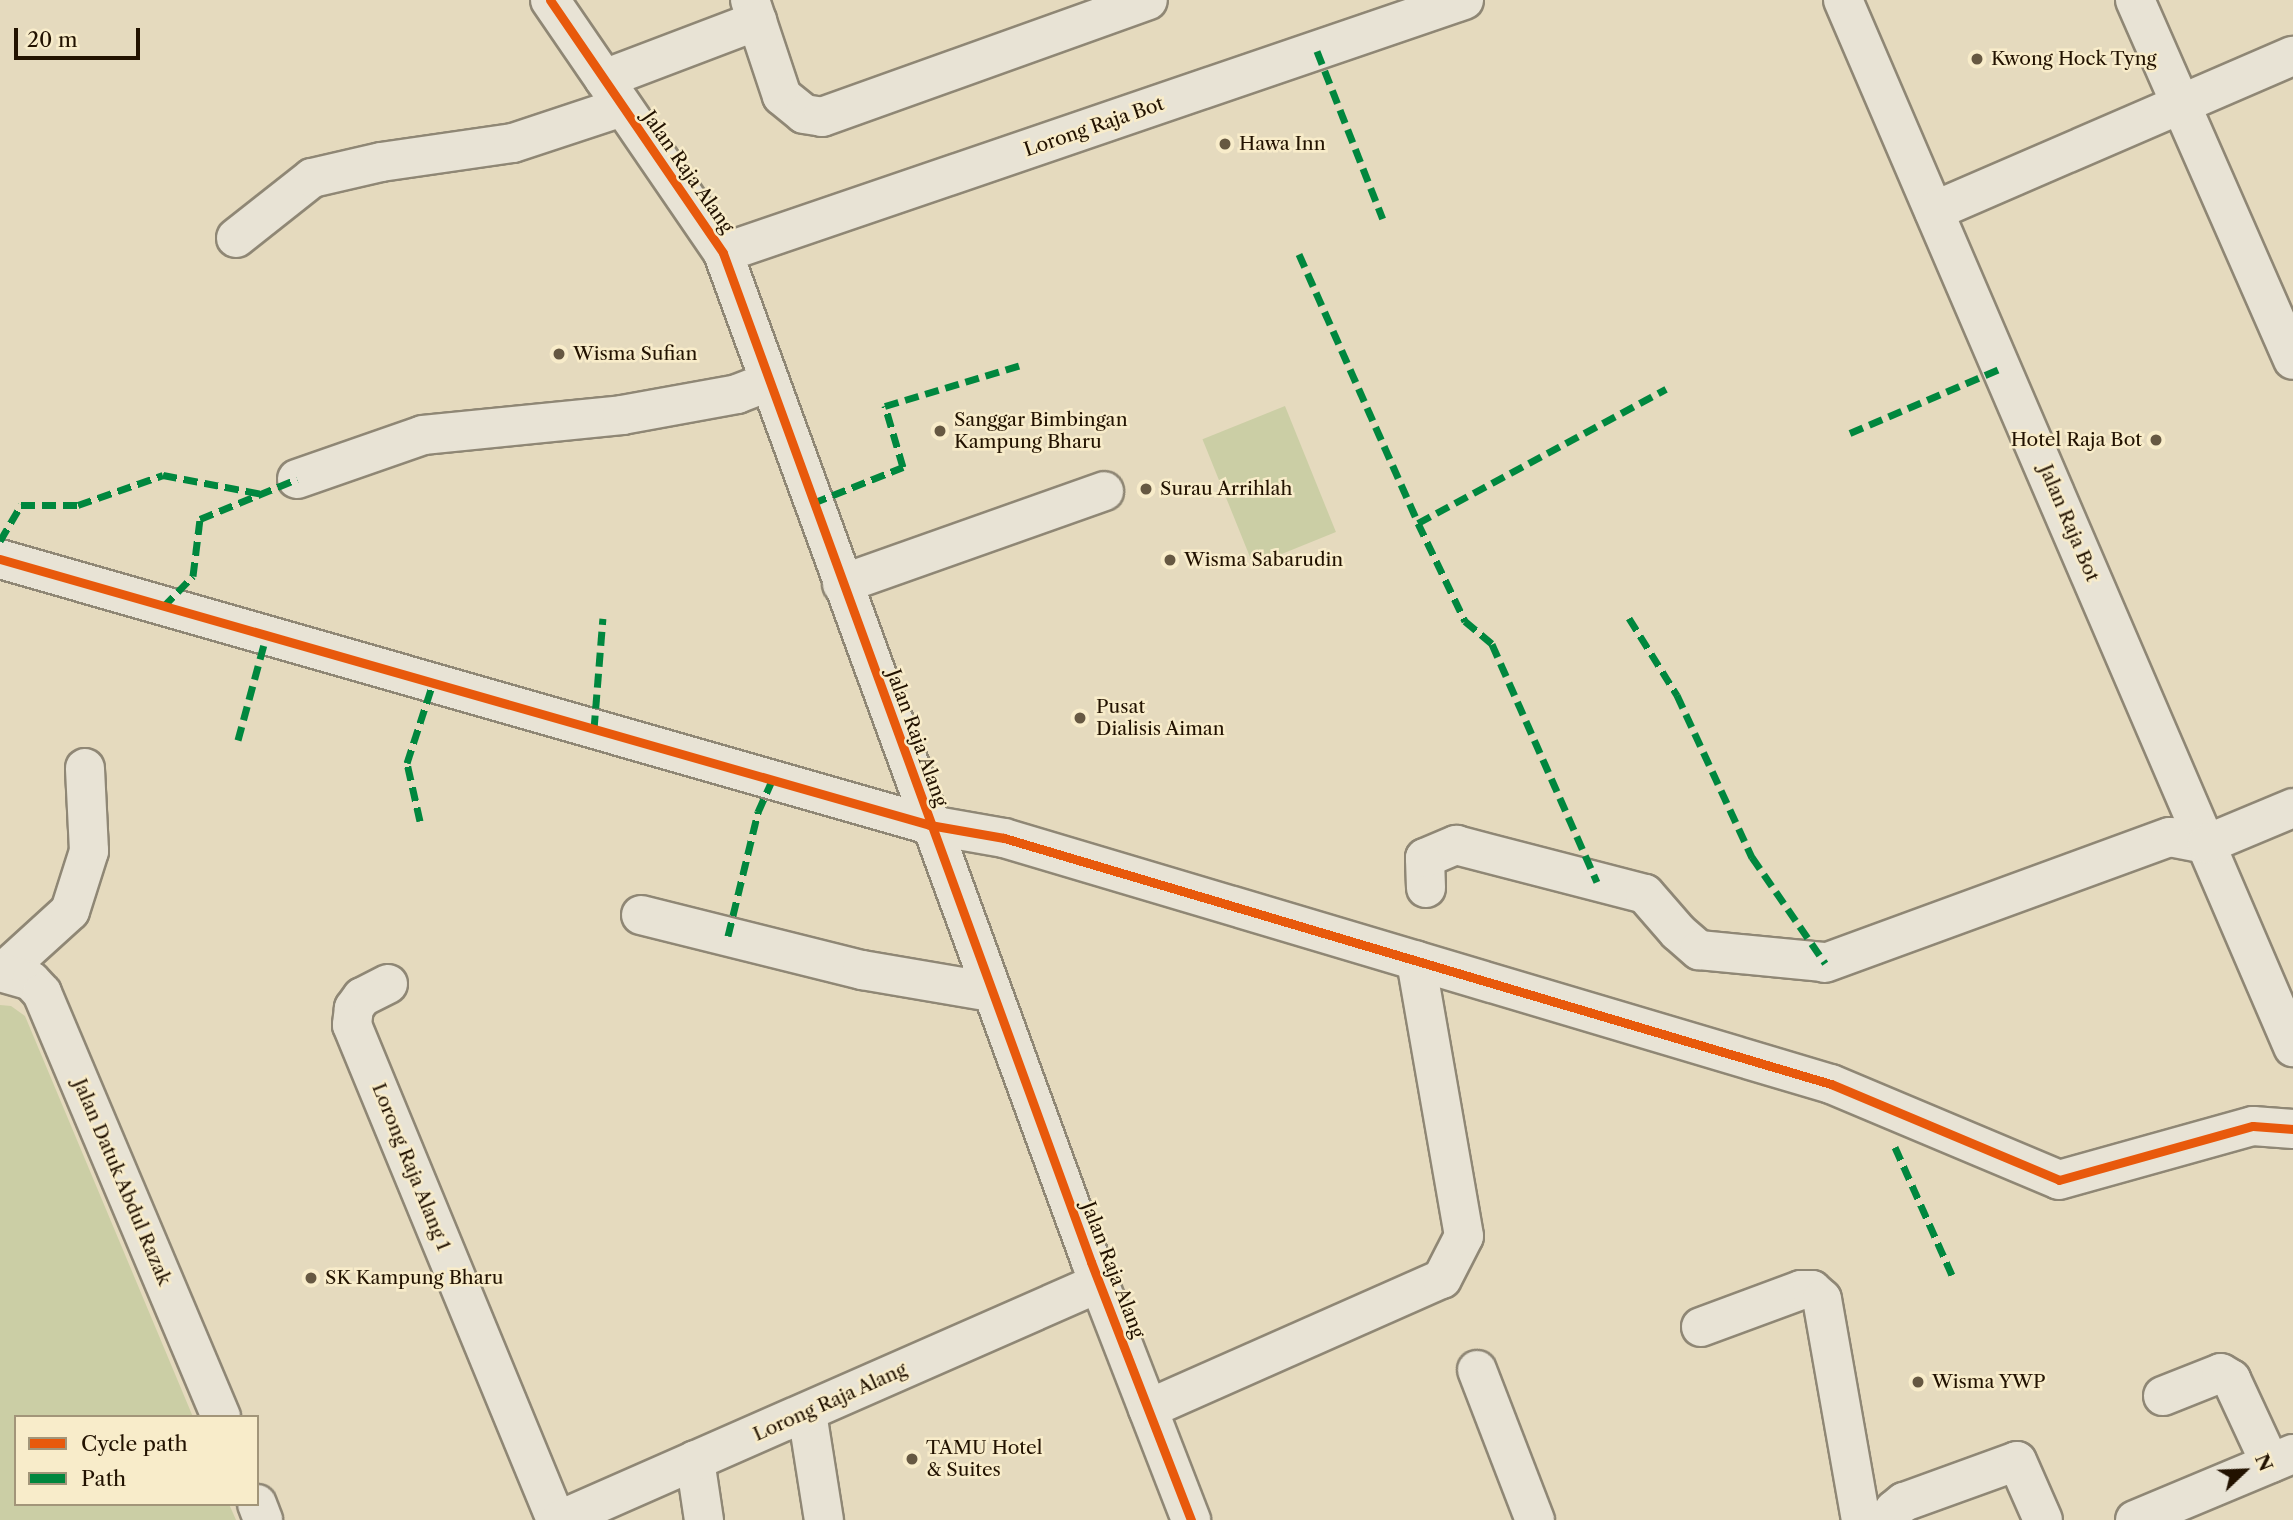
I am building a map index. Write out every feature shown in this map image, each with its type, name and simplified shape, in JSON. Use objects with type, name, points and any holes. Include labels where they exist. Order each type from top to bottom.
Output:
[{"type":"street","name":"Jalan Raja Alang","points":[[550,0],[723,253],[991,992],[1191,1520]]},
{"type":"street","points":[[236,238],[312,178],[381,162],[513,143],[613,93],[753,10],[782,96],[804,114],[822,117],[1148,0]]},
{"type":"street","name":"Lorong Raja Bot","points":[[723,253],[1464,0]]},
{"type":"street","name":"Jalan Raja Bot","points":[[1843,0],[2293,1047]]},
{"type":"street","points":[[2135,0],[2293,360]]},
{"type":"street","points":[[1934,211],[2293,56]]},
{"type":"street","points":[[297,479],[423,435],[622,415],[737,394],[769,382]]},
{"type":"street","points":[[842,584],[1104,491]]},
{"type":"street","points":[[0,559],[930,825],[1004,838],[1831,1084],[2059,1180],[2253,1126],[2293,1129]]},
{"type":"street","points":[[2,971],[70,911],[89,851],[85,768]]},
{"type":"street","points":[[1426,888],[1425,858],[1456,845],[1646,894],[1678,932],[1699,950],[1824,963],[2170,836],[2207,844],[2293,808]]},
{"type":"street","points":[[641,915],[862,971],[991,992]]},
{"type":"street","points":[[1148,1409],[1442,1279],[1464,1236],[1416,960]]},
{"type":"street","name":"Jalan Datuk Abdul Razak","points":[[2,971],[31,981],[42,993],[220,1415]]},
{"type":"street","name":"Lorong Raja Alang 1","points":[[388,984],[362,996],[354,1008],[352,1025],[558,1520]]},
{"type":"street","name":"Lorong Raja Alang","points":[[558,1520],[1099,1283]]},
{"type":"street","points":[[1701,1327],[1801,1290],[1812,1290],[1822,1298],[1861,1520]]},
{"type":"street","points":[[1477,1370],[1535,1520]]},
{"type":"street","points":[[2135,1520],[2281,1458],[2231,1379],[2221,1373],[2163,1396]]},
{"type":"street","points":[[807,1413],[824,1520]]},
{"type":"street","points":[[695,1460],[704,1520]]},
{"type":"street","points":[[1893,1520],[1894,1510],[1904,1503],[2017,1461],[2043,1520]]},
{"type":"green space","points":[[1285,406],[1336,532],[1253,565],[1202,439]]},
{"type":"green space","points":[[0,1005],[11,1006],[25,1016],[192,1415],[14,1415],[14,1506],[230,1506],[236,1520],[0,1520]]},
{"type":"marked path","points":[[1317,51],[1383,219]]},
{"type":"marked path","points":[[1299,254],[1418,523],[1666,389]]},
{"type":"marked path","points":[[813,503],[903,467],[885,406],[1024,364]]},
{"type":"marked path","points":[[1850,433],[2002,368]]},
{"type":"marked path","points":[[0,541],[21,505],[78,505],[163,475],[263,494]]},
{"type":"marked path","points":[[163,607],[193,576],[200,519],[297,479]]},
{"type":"marked path","points":[[1418,523],[1465,621],[1492,644],[1597,882]]},
{"type":"marked path","points":[[594,729],[603,618]]},
{"type":"marked path","points":[[1629,618],[1677,695],[1752,857],[1825,963]]},
{"type":"marked path","points":[[238,740],[266,637]]},
{"type":"marked path","points":[[420,821],[407,763],[432,686]]},
{"type":"marked path","points":[[728,936],[758,812],[772,780]]},
{"type":"marked path","points":[[1895,1147],[1952,1275]]},
{"type":"cycle path","points":[[550,0],[723,253],[1091,1262],[1191,1520]]},
{"type":"cycle path","points":[[0,559],[930,825],[1004,838],[1831,1084],[2059,1180],[2253,1126],[2293,1129]]},
{"type":"place","name":"Kwong Hock Tyng","points":[[1977,59]]},
{"type":"place","name":"Hawa Inn","points":[[1225,144]]},
{"type":"place","name":"Wisma Sufian","points":[[559,354]]},
{"type":"place","name":"Sanggar Bimbingan Kampung Bharu","points":[[940,431]]},
{"type":"place","name":"Hotel Raja Bot","points":[[2156,440]]},
{"type":"place","name":"Surau Arrihlah","points":[[1146,489]]},
{"type":"place","name":"Wisma Sabarudin","points":[[1170,560]]},
{"type":"place","name":"Pusat Dialisis Aiman","points":[[1080,718]]},
{"type":"place","name":"SK Kampung Bharu","points":[[311,1278]]},
{"type":"place","name":"Wisma YWP","points":[[1918,1382]]},
{"type":"place","name":"TAMU Hotel & Suites","points":[[912,1459]]}]
